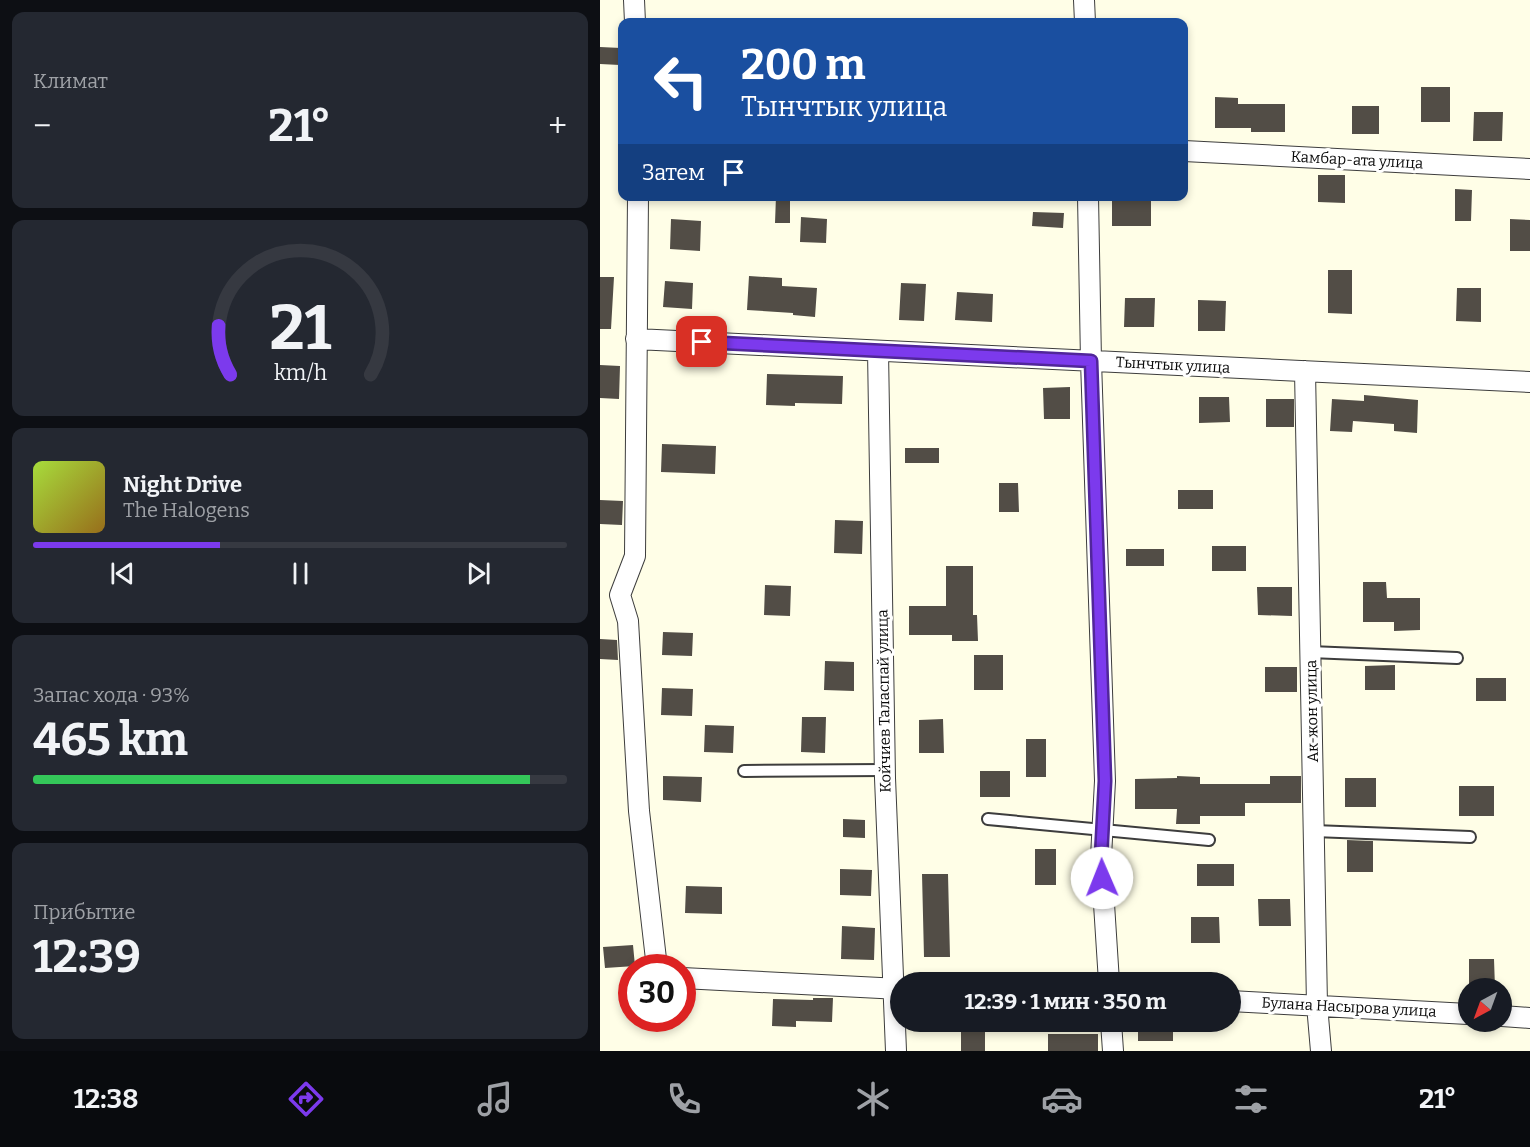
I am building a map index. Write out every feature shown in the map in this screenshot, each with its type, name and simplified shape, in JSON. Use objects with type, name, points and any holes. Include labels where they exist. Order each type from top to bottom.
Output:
[{"type":"street","points":[[634,0],[635,18]]},
{"type":"street","points":[[1084,0],[1085,18]]},
{"type":"street","name":"Камбар-ата улица","points":[[1188,151],[1530,169]]},
{"type":"street","points":[[638,201],[635,556],[620,595],[628,621],[639,811],[655,954]]},
{"type":"street","points":[[1088,201],[1105,781],[1101,857],[1108,972]]},
{"type":"street","name":"Тынчтык улица","points":[[636,339],[1530,382]]},
{"type":"street","name":"Койчиев Таласпай улица","points":[[878,351],[885,770],[896,972]]},
{"type":"street","name":"Ак-жон улица","points":[[1305,371],[1317,1005],[1321,1051]]},
{"type":"street","points":[[696,979],[890,989]]},
{"type":"street","name":"Булана Насырова улица","points":[[1241,1002],[1458,1013]]},
{"type":"street","points":[[1512,1017],[1530,1018]]},
{"type":"street","name":"Койчиев Таласпай улица","points":[[896,1032],[896,1051]]},
{"type":"street","points":[[1112,1032],[1113,1051]]},
{"type":"lane","points":[[1310,652],[1457,658]]},
{"type":"lane","points":[[744,771],[885,770]]},
{"type":"lane","points":[[988,819],[1103,832],[1209,840]]},
{"type":"lane","points":[[1314,831],[1470,837]]},
{"type":"building","points":[[600,47],[618,48],[618,65],[600,64]]},
{"type":"building","points":[[1421,87],[1450,87],[1450,122],[1421,122]]},
{"type":"building","points":[[1215,97],[1238,98],[1238,104],[1285,104],[1285,132],[1251,132],[1251,128],[1215,128]]},
{"type":"building","points":[[1352,106],[1379,106],[1379,134],[1352,134]]},
{"type":"building","points":[[1474,112],[1503,112],[1502,141],[1473,141]]},
{"type":"building","points":[[1318,175],[1345,175],[1345,203],[1318,202]]},
{"type":"building","points":[[1455,189],[1472,190],[1471,221],[1455,221]]},
{"type":"building","points":[[776,201],[790,201],[790,223],[775,223]]},
{"type":"building","points":[[1112,201],[1151,201],[1151,226],[1112,226]]},
{"type":"building","points":[[1033,212],[1064,213],[1063,228],[1032,226]]},
{"type":"building","points":[[801,217],[827,219],[826,243],[800,242]]},
{"type":"building","points":[[671,219],[701,221],[700,251],[670,249]]},
{"type":"building","points":[[1510,219],[1530,220],[1530,251],[1510,251]]},
{"type":"building","points":[[1328,270],[1352,270],[1352,314],[1328,313]]},
{"type":"building","points":[[749,276],[782,278],[782,286],[817,288],[815,317],[747,310]]},
{"type":"building","points":[[600,277],[614,277],[611,329],[600,329]]},
{"type":"building","points":[[665,281],[693,283],[692,309],[663,307]]},
{"type":"building","points":[[901,283],[926,284],[924,321],[899,320]]},
{"type":"building","points":[[1457,288],[1481,288],[1481,322],[1456,321]]},
{"type":"building","points":[[957,292],[993,294],[992,322],[955,320]]},
{"type":"building","points":[[1125,298],[1155,298],[1154,327],[1124,327]]},
{"type":"building","points":[[1198,300],[1226,301],[1225,331],[1198,331]]},
{"type":"building","points":[[600,365],[620,366],[619,399],[600,398]]},
{"type":"building","points":[[767,374],[843,376],[842,404],[766,405]]},
{"type":"building","points":[[1070,387],[1070,419],[1044,419],[1043,388]]},
{"type":"building","points":[[1364,395],[1418,400],[1417,433],[1394,431],[1394,424],[1353,421],[1352,432],[1330,431],[1332,399],[1364,401]]},
{"type":"building","points":[[1199,397],[1229,397],[1230,422],[1199,423]]},
{"type":"building","points":[[1266,399],[1294,399],[1294,427],[1266,427]]},
{"type":"building","points":[[662,444],[716,446],[715,474],[661,472]]},
{"type":"building","points":[[905,448],[939,448],[939,463],[905,463]]},
{"type":"building","points":[[999,483],[1018,483],[1019,512],[999,512]]},
{"type":"building","points":[[1178,490],[1213,490],[1213,509],[1178,509]]},
{"type":"building","points":[[600,500],[623,501],[622,525],[600,524]]},
{"type":"building","points":[[835,520],[863,521],[862,554],[834,553]]},
{"type":"building","points":[[1212,546],[1246,546],[1246,571],[1212,571]]},
{"type":"building","points":[[1126,549],[1164,549],[1164,566],[1126,566]]},
{"type":"building","points":[[946,566],[973,566],[973,615],[977,615],[978,641],[952,641],[952,635],[909,635],[909,606],[946,606]]},
{"type":"building","points":[[1363,582],[1386,582],[1387,598],[1420,598],[1420,630],[1394,631],[1394,622],[1363,622]]},
{"type":"building","points":[[765,585],[791,586],[790,616],[764,615]]},
{"type":"building","points":[[1257,587],[1292,587],[1292,616],[1258,615]]},
{"type":"building","points":[[663,632],[693,633],[692,656],[662,655]]},
{"type":"building","points":[[600,639],[617,640],[618,660],[600,659]]},
{"type":"building","points":[[974,655],[1003,655],[1003,690],[974,690]]},
{"type":"building","points":[[825,661],[854,662],[854,691],[824,690]]},
{"type":"building","points":[[1395,665],[1395,690],[1365,690],[1365,666]]},
{"type":"building","points":[[1265,667],[1297,667],[1297,692],[1265,692]]},
{"type":"building","points":[[1476,678],[1506,678],[1506,701],[1476,701]]},
{"type":"building","points":[[662,688],[693,689],[692,716],[661,715]]},
{"type":"building","points":[[802,717],[826,717],[825,753],[801,752]]},
{"type":"building","points":[[943,719],[944,753],[919,753],[919,720]]},
{"type":"building","points":[[705,725],[734,726],[733,753],[704,752]]},
{"type":"building","points":[[1026,739],[1046,739],[1046,777],[1026,777]]},
{"type":"building","points":[[980,771],[1010,771],[1010,797],[980,797]]},
{"type":"building","points":[[663,776],[702,777],[701,802],[663,800]]},
{"type":"building","points":[[1177,776],[1200,777],[1200,784],[1270,784],[1270,776],[1301,776],[1301,803],[1245,803],[1245,816],[1200,816],[1200,824],[1176,824],[1177,809],[1135,809],[1135,779],[1177,778]]},
{"type":"building","points":[[1345,778],[1376,778],[1376,807],[1345,807]]},
{"type":"building","points":[[1459,786],[1494,786],[1494,816],[1459,816]]},
{"type":"building","points":[[843,819],[865,820],[865,838],[843,837]]},
{"type":"building","points":[[1347,840],[1373,841],[1373,872],[1347,872]]},
{"type":"building","points":[[1035,849],[1056,849],[1056,885],[1035,885]]},
{"type":"building","points":[[1197,864],[1234,864],[1234,886],[1197,886]]},
{"type":"building","points":[[840,869],[872,870],[871,896],[840,895]]},
{"type":"building","points":[[922,874],[948,874],[950,957],[924,957]]},
{"type":"building","points":[[686,886],[722,887],[722,914],[685,913]]},
{"type":"building","points":[[1258,899],[1290,899],[1291,926],[1259,926]]},
{"type":"building","points":[[1191,917],[1219,917],[1220,943],[1191,943]]},
{"type":"building","points":[[842,926],[875,928],[874,960],[841,959]]},
{"type":"building","points":[[633,945],[634,954],[618,954],[618,967],[605,968],[603,947]]},
{"type":"building","points":[[1469,959],[1494,959],[1495,978],[1469,978]]},
{"type":"building","points":[[813,998],[833,998],[832,1022],[796,1021],[796,1027],[772,1026],[773,999],[813,1000]]},
{"type":"building","points":[[961,1032],[985,1032],[985,1051],[961,1051]]},
{"type":"building","points":[[1138,1032],[1173,1032],[1173,1041],[1138,1041]]},
{"type":"building","points":[[1048,1034],[1098,1034],[1098,1051],[1048,1051]]},
{"type":"route","points":[[702,342],[1091,361],[1105,781],[1102,878]]}]
